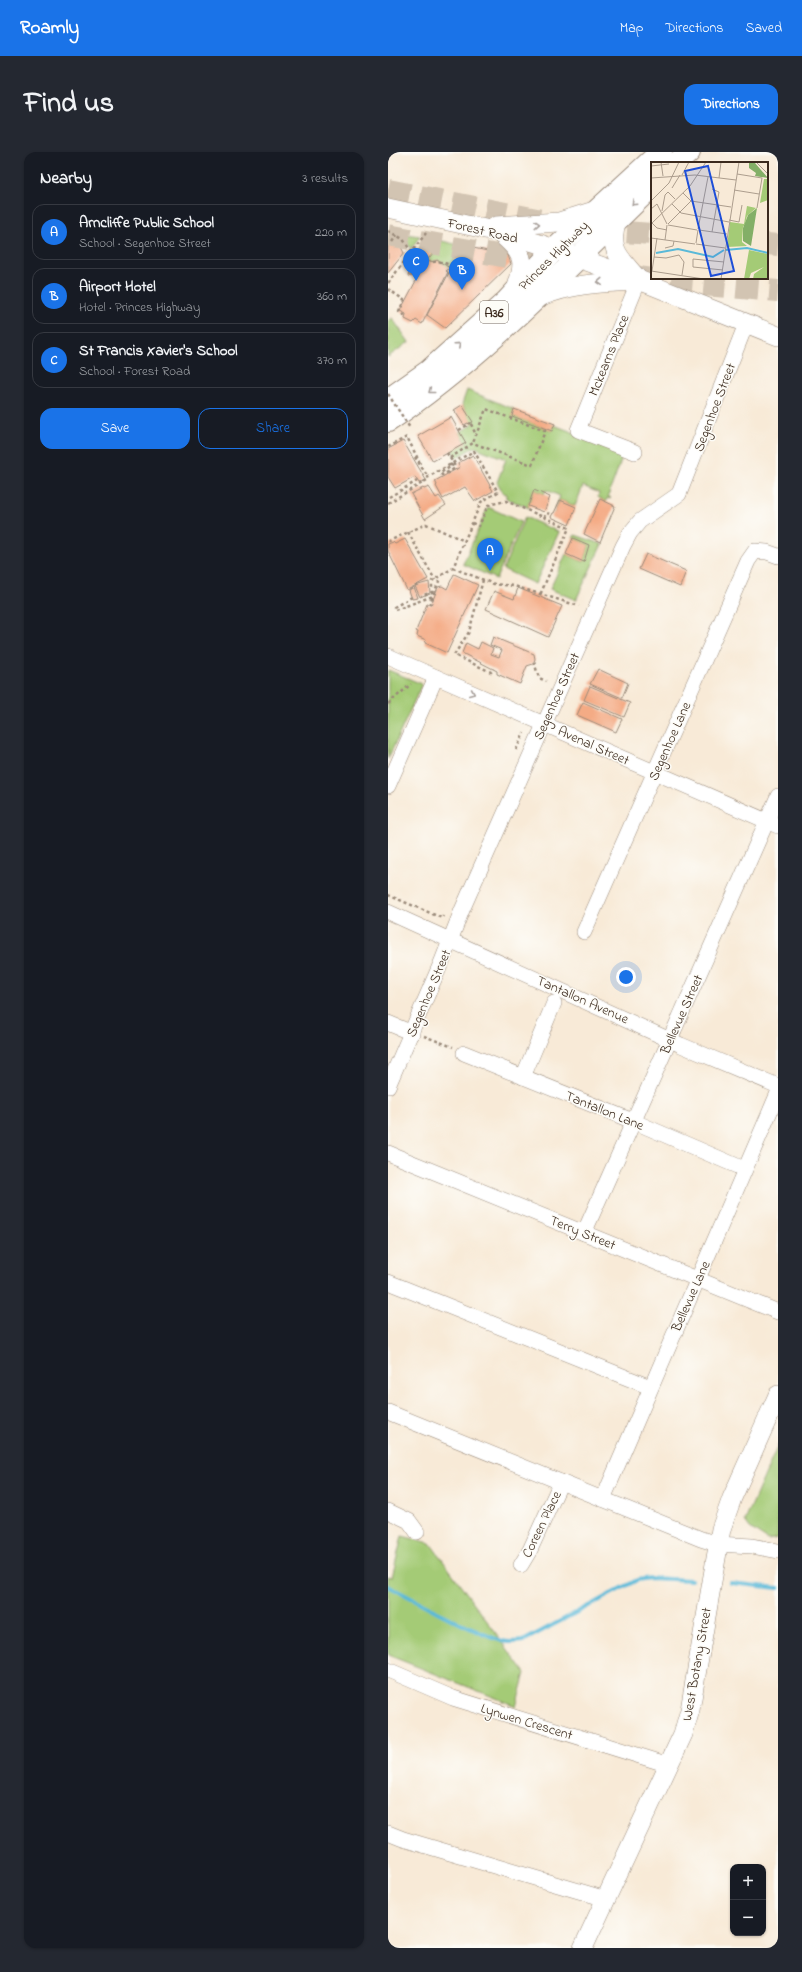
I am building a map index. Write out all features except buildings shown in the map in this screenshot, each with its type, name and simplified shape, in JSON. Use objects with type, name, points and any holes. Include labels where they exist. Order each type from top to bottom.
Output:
[{"type":"highway","name":"Princes Highway","points":[[653,162],[661,152]]},
{"type":"highway","points":[[678,162],[689,152]]},
{"type":"highway","name":"Princes Highway","points":[[388,400],[429,371],[524,296],[578,256],[609,214],[651,164]]},
{"type":"highway","name":"Princes Highway","points":[[388,421],[419,400],[461,366],[524,296],[555,249],[651,187]]},
{"type":"main road","name":"Forest Road","points":[[388,208],[499,232],[578,256],[778,336]]},
{"type":"main road","points":[[470,226],[559,222],[609,214],[615,250],[621,261],[639,280]]},
{"type":"main road","points":[[499,232],[518,250],[522,259],[521,272],[524,296],[578,284],[639,280]]},
{"type":"main road","name":"West Botany Street","points":[[583,1948],[669,1765],[682,1734],[690,1710],[717,1544],[732,1498],[778,1395]]},
{"type":"street","name":"Mckearns Place","points":[[634,452],[578,430],[639,280]]},
{"type":"street","name":"Segenhoe Street","points":[[388,1086],[544,723],[630,533],[650,512],[678,494],[746,324]]},
{"type":"street","name":"Segenhoe Lane","points":[[584,932],[748,561],[755,551],[767,552],[778,556]]},
{"type":"street","name":"Avenal Street","points":[[388,656],[773,824]]},
{"type":"street","points":[[389,783],[436,677]]},
{"type":"street","name":"Bellevue Street","points":[[584,1233],[635,1122],[670,1039],[773,824],[778,796]]},
{"type":"street","name":"Tantallon Avenue","points":[[388,912],[778,1086]]},
{"type":"street","points":[[524,1077],[554,1003]]},
{"type":"street","points":[[388,1022],[412,1033]]},
{"type":"street","name":"Tantallon Lane","points":[[464,1053],[635,1122],[744,1169]]},
{"type":"street","name":"Bellevue Lane","points":[[603,1499],[778,1093]]},
{"type":"street","name":"Terry Street","points":[[388,1153],[698,1278],[778,1312]]},
{"type":"street","points":[[388,1282],[650,1387]]},
{"type":"street","points":[[388,1412],[717,1544],[752,1546],[778,1551]]},
{"type":"street","name":"Coreen Place","points":[[521,1565],[530,1550],[561,1482]]},
{"type":"street","points":[[388,1511],[409,1522],[417,1532]]},
{"type":"street","name":"Lynwen Crescent","points":[[388,1670],[453,1698],[669,1765]]},
{"type":"street","points":[[388,1833],[403,1839],[606,1899]]},
{"type":"path","points":[[388,231],[403,239],[412,253]]},
{"type":"path","points":[[388,283],[426,233]]},
{"type":"path","points":[[392,242],[397,235]]},
{"type":"path","points":[[434,262],[438,261],[451,265]]},
{"type":"path","points":[[388,289],[404,300],[398,312],[405,316]]},
{"type":"path","points":[[388,394],[410,428]]},
{"type":"path","points":[[450,458],[473,443],[486,409],[545,431],[532,465],[473,443]]},
{"type":"path","points":[[459,430],[471,424],[476,435]]},
{"type":"path","points":[[388,448],[407,437],[428,477]]},
{"type":"path","points":[[388,503],[429,479],[428,477],[474,451],[498,492],[481,502],[453,568],[432,581],[432,592],[421,596]]},
{"type":"path","points":[[447,453],[452,464],[457,468],[442,476],[440,473],[452,466],[452,464]]},
{"type":"path","points":[[415,457],[418,464],[420,463]]},
{"type":"path","points":[[392,501],[389,496],[417,481]]},
{"type":"path","points":[[408,486],[410,490]]},
{"type":"path","points":[[472,523],[479,526],[488,505],[506,500],[569,528],[540,595]]},
{"type":"path","points":[[544,518],[546,513],[552,515]]},
{"type":"path","points":[[388,540],[389,541],[426,524],[464,541]]},
{"type":"path","points":[[408,532],[435,580]]},
{"type":"path","points":[[453,568],[494,584],[514,586],[579,606]]},
{"type":"path","points":[[429,605],[440,581],[439,578]]},
{"type":"path","points":[[483,580],[469,632],[454,655],[490,672],[494,669]]},
{"type":"path","points":[[412,597],[394,607],[395,610],[433,596]]},
{"type":"path","points":[[534,662],[539,678],[546,681]]},
{"type":"path","points":[[388,704],[411,684]]},
{"type":"path","points":[[514,754],[524,733]]},
{"type":"path","points":[[388,895],[442,918],[446,911]]},
{"type":"path","points":[[437,1040],[447,1044]]},
{"type":"green space","points":[[405,234],[420,236],[411,249],[403,237]]},
{"type":"green space","points":[[427,237],[462,246],[450,268],[437,260],[434,262],[427,260],[421,271],[410,266]]},
{"type":"green space","points":[[392,318],[409,342],[388,357],[388,321]]},
{"type":"green space","points":[[467,390],[514,409],[513,416],[552,431],[554,425],[624,452],[608,496],[611,498],[607,498],[606,502],[598,497],[599,493],[583,486],[575,506],[560,500],[554,513],[560,496],[546,490],[544,494],[534,490],[528,506],[529,508],[506,498],[506,493],[504,494],[497,482],[506,459],[474,447],[456,458],[452,450],[466,443],[460,432],[473,424],[462,404]]},
{"type":"green space","points":[[488,507],[521,522],[496,579],[463,564]]},
{"type":"green space","points":[[525,517],[559,532],[535,584],[503,569]]},
{"type":"green space","points":[[575,535],[602,544],[576,600],[550,589],[566,554],[584,562],[589,545],[573,538]]},
{"type":"green space","points":[[388,670],[422,684],[388,759]]},
{"type":"green space","points":[[778,1445],[778,1538],[768,1540],[750,1528],[745,1521]]},
{"type":"green space","points":[[402,1536],[430,1543],[525,1673],[516,1706],[388,1655],[388,1576],[392,1577]]},
{"type":"waterway","points":[[388,1586],[487,1636],[502,1641],[512,1642],[523,1641],[637,1580],[650,1578],[691,1580]]},
{"type":"waterway","points":[[731,1583],[778,1588]]},
{"type":"tunnel","points":[[388,190],[546,221]]},
{"type":"tunnel","points":[[594,230],[651,234]]},
{"type":"tunnel","points":[[388,235],[540,263]]},
{"type":"tunnel","points":[[768,244],[778,245]]},
{"type":"tunnel","points":[[638,277],[651,279]]},
{"type":"tunnel","points":[[653,279],[691,284],[778,291]]},
{"type":"place","name":"St Francis Xavier's School","points":[[416,281]]},
{"type":"place","name":"Airport Hotel","points":[[462,290]]},
{"type":"place","name":"Arncliffe Public School","points":[[490,571]]}]
